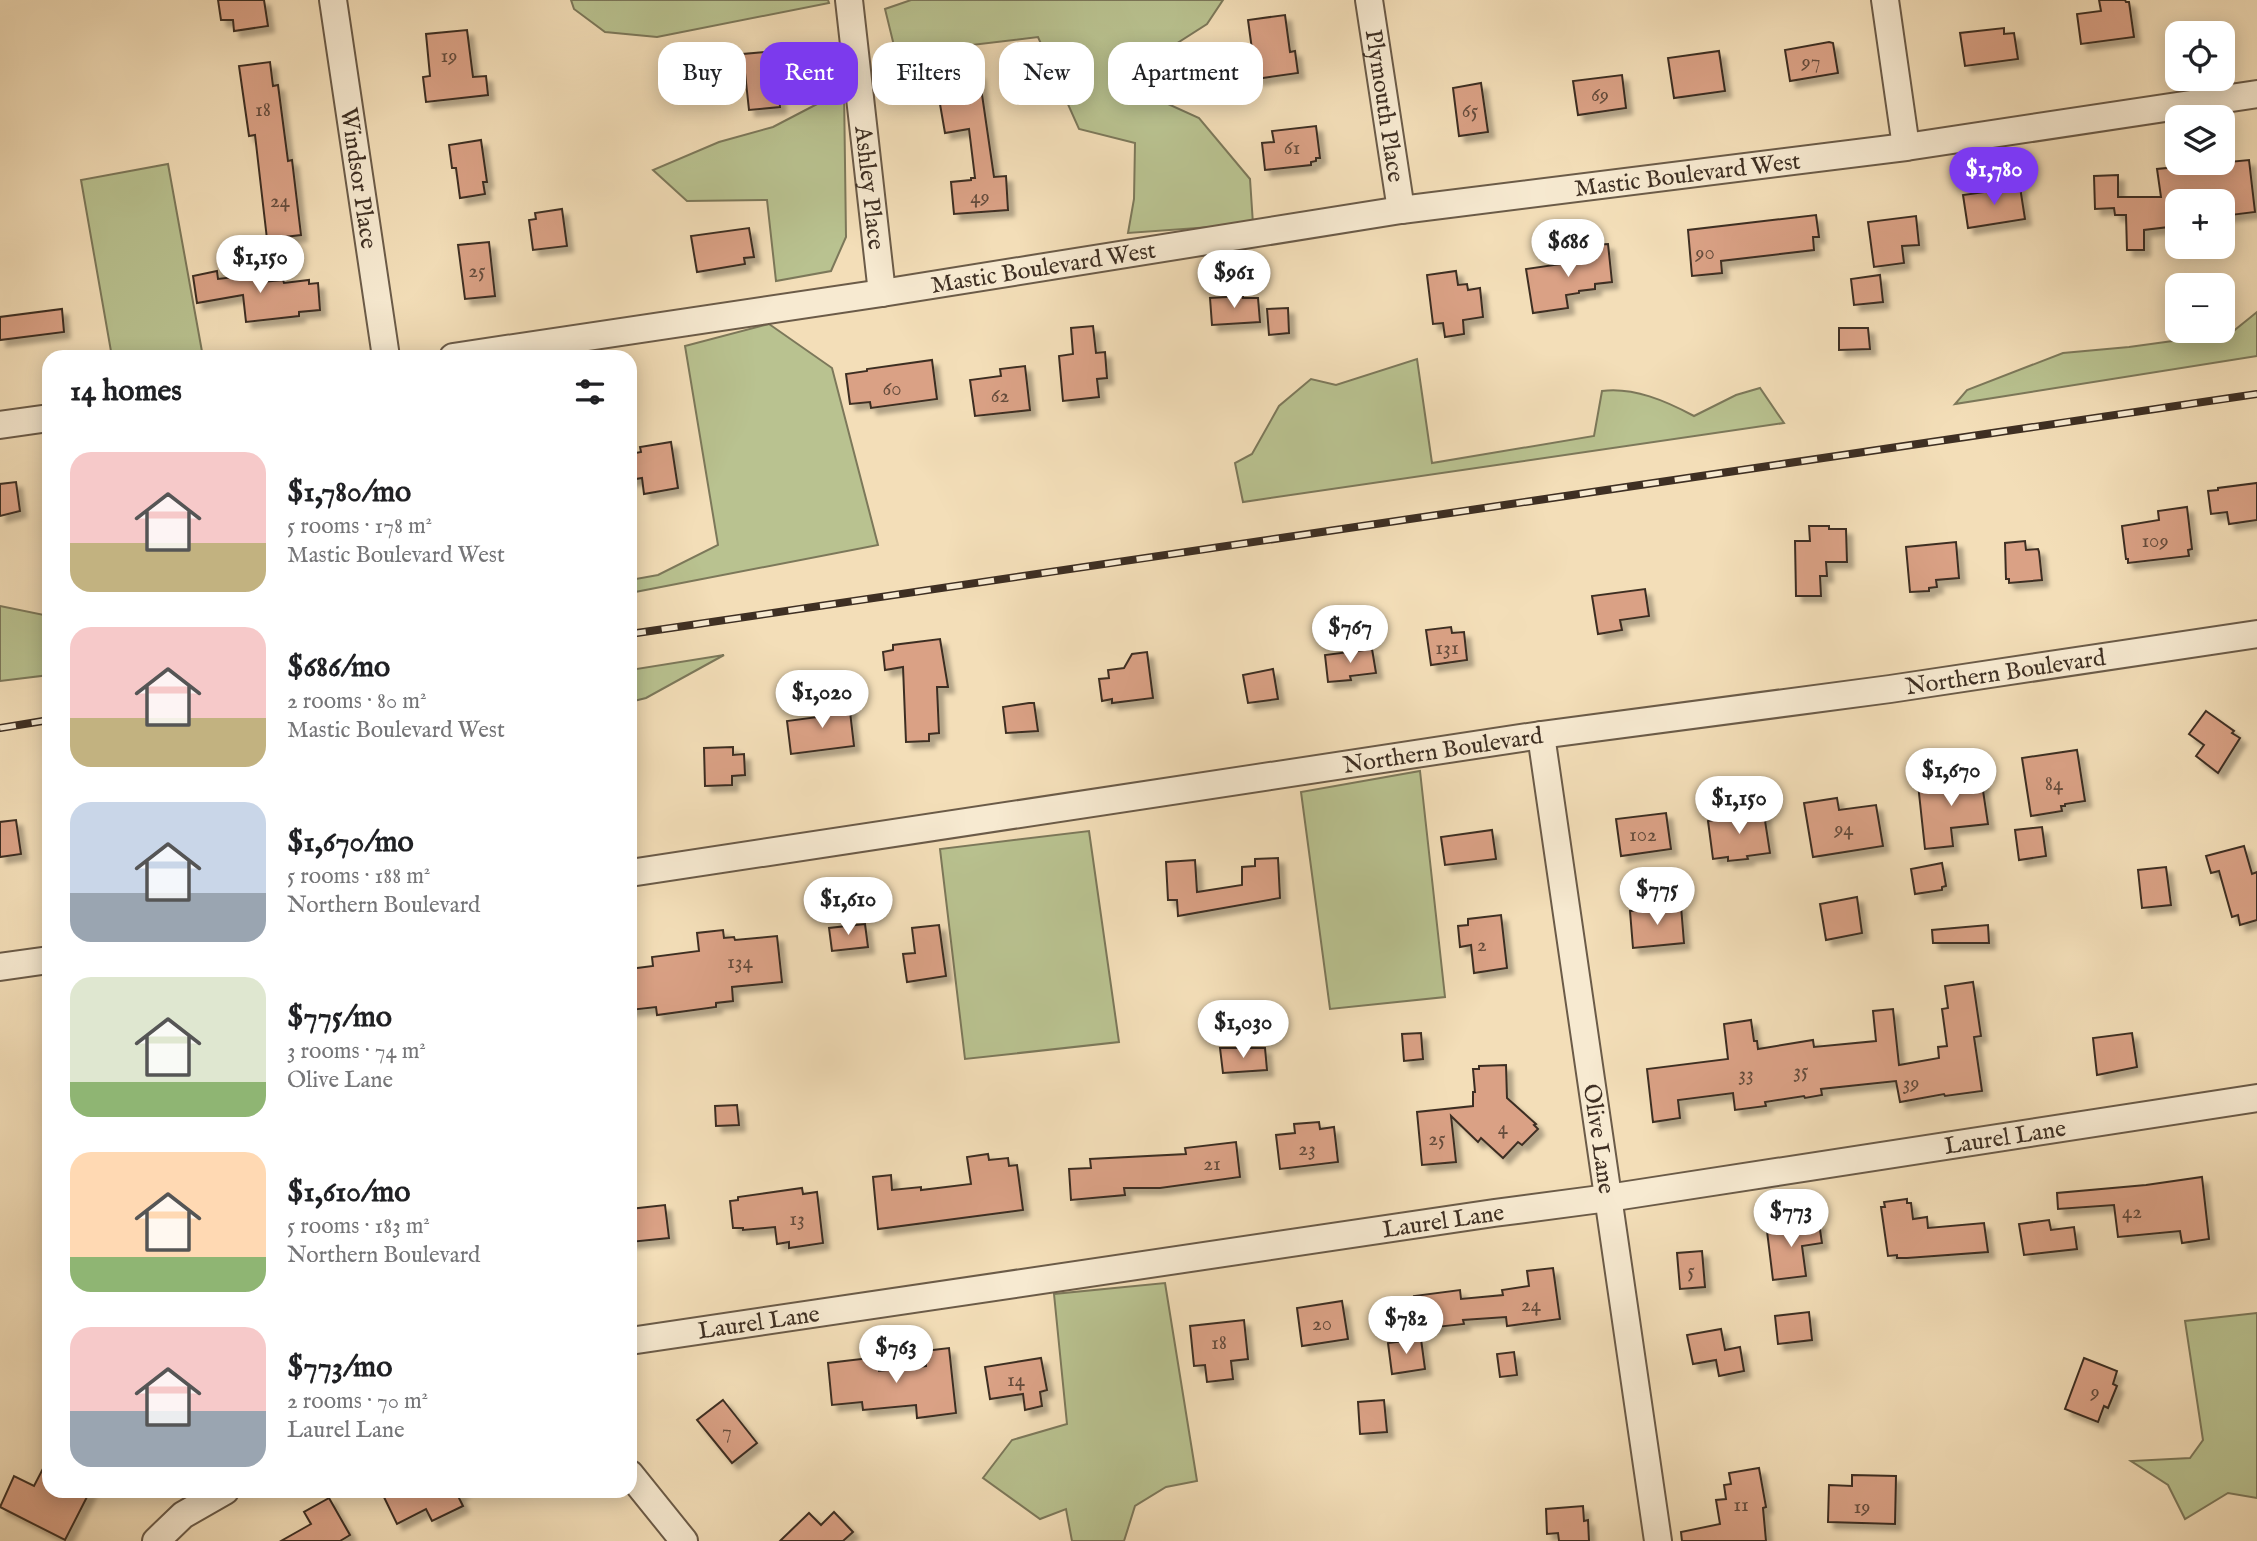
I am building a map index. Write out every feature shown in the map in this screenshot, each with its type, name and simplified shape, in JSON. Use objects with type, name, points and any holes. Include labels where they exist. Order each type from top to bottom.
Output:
[{"type":"street","name":"Windsor Place","points":[[333,0],[385,350]]},
{"type":"street","name":"Ashley Place","points":[[849,0],[882,293]]},
{"type":"street","name":"Plymouth Place","points":[[1369,0],[1401,210]]},
{"type":"street","points":[[1885,0],[1906,147]]},
{"type":"street","name":"Mastic Boulevard West","points":[[500,350],[882,293],[1401,210],[1906,147],[2257,94]]},
{"type":"street","points":[[0,425],[42,419]]},
{"type":"street","name":"Northern Boulevard","points":[[637,872],[1541,735],[1877,691],[2257,634]]},
{"type":"street","name":"Olive Lane","points":[[1541,735],[1658,1541]]},
{"type":"street","points":[[0,967],[42,961]]},
{"type":"street","name":"Laurel Lane","points":[[637,1340],[1608,1198],[2257,1098]]},
{"type":"street","points":[[637,1483],[684,1541]]},
{"type":"street","points":[[156,1541],[183,1515],[213,1498]]},
{"type":"green space","points":[[571,0],[828,0],[829,3],[657,37],[605,32],[574,9]]},
{"type":"green space","points":[[911,0],[1223,0],[1207,24],[1179,42],[1108,42],[1108,105],[1170,105],[1199,118],[1250,179],[1253,224],[1128,233],[1134,199],[1135,143],[1079,129],[1068,105],[1094,105],[1094,42],[1040,42],[1038,37],[985,43],[893,42],[885,9]]},
{"type":"green space","points":[[815,105],[844,105],[846,237],[831,271],[776,281],[767,200],[687,201],[653,170],[719,142],[773,127]]},
{"type":"green space","points":[[168,164],[202,350],[111,350],[81,180]]},
{"type":"green space","points":[[2257,312],[2257,356],[1955,404],[1967,390],[2063,353],[2165,342],[2235,343],[2235,330]]},
{"type":"green space","points":[[769,324],[832,368],[878,545],[637,592],[637,579],[658,575],[718,545],[685,346]]},
{"type":"green space","points":[[1417,359],[1432,463],[1594,436],[1602,391],[1626,391],[1650,396],[1694,416],[1736,395],[1760,388],[1784,423],[1243,502],[1235,463],[1252,454],[1279,406],[1311,379],[1336,385]]},
{"type":"green space","points":[[0,606],[42,615],[42,676],[0,681]]},
{"type":"green space","points":[[724,655],[646,698],[637,700],[637,669]]},
{"type":"green space","points":[[1420,771],[1445,997],[1330,1009],[1301,792]]},
{"type":"green space","points":[[1089,831],[1119,1042],[965,1059],[940,849]]},
{"type":"green space","points":[[1165,1283],[1197,1481],[1166,1487],[1135,1506],[1124,1541],[1072,1541],[1066,1509],[1040,1519],[983,1478],[1012,1440],[1067,1424],[1054,1294]]},
{"type":"green space","points":[[2257,1313],[2257,1498],[2228,1493],[2185,1519],[2168,1485],[2131,1461],[2190,1458],[2203,1440],[2185,1321]]},
{"type":"building","points":[[218,0],[264,0],[268,26],[234,31],[233,20],[221,20]]},
{"type":"building","points":[[2099,0],[2129,2],[2134,37],[2081,44],[2077,14],[2101,11]]},
{"type":"building","points":[[1285,15],[1290,52],[1295,51],[1298,73],[1263,78],[1263,42],[1251,42],[1248,20]]},
{"type":"building","points":[[2004,28],[2004,34],[2014,33],[2018,59],[1965,66],[1960,33]]},
{"type":"building","points":[[467,30],[473,77],[486,76],[488,95],[426,102],[423,77],[430,76],[426,34]]},
{"type":"building","points":[[1833,43],[1838,73],[1790,81],[1785,50]]},
{"type":"building","points":[[1719,51],[1725,91],[1674,98],[1668,58]]},
{"type":"building","points":[[760,52],[760,105],[780,107],[749,110],[746,54]]},
{"type":"building","points":[[270,62],[273,86],[278,85],[288,161],[292,160],[301,235],[267,239],[255,135],[249,136],[239,66]]},
{"type":"building","points":[[1622,75],[1626,108],[1578,115],[1573,81]]},
{"type":"building","points":[[1481,83],[1488,132],[1459,136],[1453,88]]},
{"type":"building","points":[[940,105],[984,105],[994,177],[1006,176],[1008,210],[954,214],[951,182],[975,178],[969,129],[945,133]]},
{"type":"building","points":[[1316,126],[1320,158],[1316,158],[1311,165],[1265,170],[1262,143],[1274,142],[1272,131]]},
{"type":"building","points":[[481,140],[487,182],[483,182],[485,194],[460,198],[456,168],[452,168],[449,145]]},
{"type":"building","points":[[2249,160],[2255,212],[2235,214],[2235,189],[2165,189],[2165,227],[2144,230],[2144,250],[2127,250],[2126,215],[2115,215],[2114,208],[2095,209],[2094,176],[2118,175],[2118,197],[2161,197],[2157,169],[2165,168],[2165,175],[2235,175],[2235,161]]},
{"type":"building","points":[[2020,187],[2025,219],[1968,228],[1963,195]]},
{"type":"building","points":[[562,209],[567,246],[533,250],[529,220],[536,219],[535,213]]},
{"type":"building","points":[[1816,215],[1819,237],[1813,237],[1814,250],[1721,261],[1722,273],[1692,276],[1688,230]]},
{"type":"building","points":[[1916,216],[1919,245],[1902,246],[1904,263],[1874,267],[1868,222]]},
{"type":"building","points":[[749,228],[754,257],[744,258],[745,264],[697,272],[691,236]]},
{"type":"building","points":[[489,242],[495,296],[465,299],[458,245]]},
{"type":"building","points":[[1608,244],[1612,282],[1595,284],[1595,289],[1566,295],[1568,308],[1533,313],[1526,269],[1582,261],[1582,255],[1591,254],[1590,245]]},
{"type":"building","points":[[217,271],[218,279],[262,274],[262,282],[309,280],[309,284],[318,283],[320,310],[299,312],[299,316],[246,322],[243,295],[197,303],[193,276]]},
{"type":"building","points":[[1456,271],[1458,285],[1467,284],[1468,290],[1480,288],[1483,317],[1463,320],[1464,334],[1445,337],[1443,323],[1433,324],[1427,275]]},
{"type":"building","points":[[1880,275],[1883,302],[1854,305],[1851,279]]},
{"type":"building","points":[[1210,298],[1258,298],[1260,322],[1212,325]]},
{"type":"building","points":[[1288,308],[1289,333],[1269,335],[1267,309]]},
{"type":"building","points":[[62,309],[64,332],[0,340],[0,317]]},
{"type":"building","points":[[1093,326],[1096,353],[1105,352],[1107,378],[1097,379],[1099,397],[1063,401],[1059,356],[1073,354],[1071,328]]},
{"type":"building","points":[[1839,328],[1868,328],[1870,349],[1839,350]]},
{"type":"building","points":[[932,360],[937,399],[871,408],[870,402],[850,404],[846,374]]},
{"type":"building","points":[[1025,366],[1030,410],[975,416],[970,380],[1001,376],[1000,369]]},
{"type":"building","points":[[671,442],[678,488],[644,494],[642,478],[637,479],[637,453],[641,452],[640,447]]},
{"type":"building","points":[[16,482],[20,511],[0,516],[0,484]]},
{"type":"building","points":[[2257,483],[2257,520],[2229,524],[2227,512],[2211,514],[2208,491]]},
{"type":"building","points":[[2187,507],[2192,549],[2188,550],[2189,556],[2128,563],[2122,526],[2159,520],[2158,511]]},
{"type":"building","points":[[1809,526],[1846,529],[1847,562],[1826,562],[1827,576],[1820,576],[1821,596],[1796,596],[1795,541],[1810,541]]},
{"type":"building","points":[[2025,541],[2026,550],[2038,549],[2042,580],[2009,583],[2009,579],[2006,579],[2005,543]]},
{"type":"building","points":[[1956,542],[1959,578],[1936,580],[1937,587],[1929,588],[1929,591],[1910,592],[1906,547]]},
{"type":"building","points":[[1645,589],[1649,616],[1620,620],[1622,630],[1598,634],[1592,596]]},
{"type":"building","points":[[1451,627],[1452,633],[1464,632],[1467,660],[1431,665],[1426,630]]},
{"type":"building","points":[[940,639],[948,687],[937,687],[939,733],[929,734],[929,741],[906,742],[903,667],[885,670],[883,652],[893,650],[893,645]]},
{"type":"building","points":[[1372,649],[1376,673],[1350,676],[1351,680],[1328,682],[1325,655]]},
{"type":"building","points":[[1147,652],[1153,698],[1112,703],[1112,699],[1102,701],[1099,679],[1109,678],[1108,670],[1124,668],[1132,654]]},
{"type":"building","points":[[1273,669],[1278,699],[1248,703],[1243,675]]},
{"type":"building","points":[[849,703],[854,746],[791,754],[787,721],[818,717],[817,707]]},
{"type":"building","points":[[1034,703],[1038,731],[1006,733],[1003,707]]},
{"type":"building","points":[[2206,711],[2240,738],[2218,773],[2196,756],[2204,745],[2189,734]]},
{"type":"building","points":[[733,747],[733,755],[744,754],[745,775],[732,776],[732,785],[705,786],[704,748]]},
{"type":"building","points":[[2077,750],[2085,801],[2065,804],[2061,806],[2062,811],[2031,816],[2022,758]]},
{"type":"building","points":[[1964,775],[1965,778],[1981,777],[1988,824],[1951,828],[1953,846],[1925,849],[1918,784],[1947,781],[1947,777]]},
{"type":"building","points":[[1837,798],[1839,810],[1876,805],[1883,846],[1813,857],[1804,803]]},
{"type":"building","points":[[1666,813],[1671,849],[1621,856],[1616,819]]},
{"type":"building","points":[[1749,813],[1749,816],[1764,814],[1770,853],[1747,856],[1748,859],[1713,859],[1708,821],[1721,819],[1720,815]]},
{"type":"building","points":[[16,820],[21,854],[0,857],[0,822]]},
{"type":"building","points":[[2042,827],[2046,856],[2019,860],[2015,830]]},
{"type":"building","points":[[1492,830],[1496,859],[1445,865],[1441,837]]},
{"type":"building","points":[[2244,846],[2252,874],[2257,872],[2257,920],[2240,925],[2238,915],[2232,917],[2219,871],[2211,873],[2206,856]]},
{"type":"building","points":[[1278,858],[1280,898],[1178,916],[1177,900],[1168,900],[1166,862],[1195,860],[1197,892],[1242,885],[1242,867],[1255,866],[1255,859]]},
{"type":"building","points":[[1942,863],[1946,886],[1942,887],[1942,890],[1915,894],[1911,869]]},
{"type":"building","points":[[2166,867],[2171,905],[2142,908],[2138,870]]},
{"type":"building","points":[[1857,897],[1862,933],[1826,940],[1820,904]]},
{"type":"building","points":[[1681,906],[1684,943],[1633,948],[1630,911]]},
{"type":"building","points":[[1501,915],[1507,968],[1474,973],[1471,945],[1460,947],[1458,926],[1468,925],[1468,919]]},
{"type":"building","points":[[865,924],[868,947],[832,951],[829,928]]},
{"type":"building","points":[[939,925],[946,976],[907,982],[903,954],[915,953],[912,928]]},
{"type":"building","points":[[1988,925],[1989,943],[1933,943],[1932,930]]},
{"type":"building","points":[[723,930],[724,938],[734,937],[735,940],[777,936],[782,982],[732,987],[733,1001],[716,1003],[716,1007],[657,1015],[656,1007],[637,1009],[637,968],[653,966],[652,957],[699,951],[697,933]]},
{"type":"building","points":[[1973,982],[1981,1036],[1974,1037],[1982,1091],[1900,1102],[1896,1081],[1821,1089],[1822,1095],[1765,1102],[1766,1106],[1735,1110],[1733,1093],[1678,1100],[1680,1118],[1653,1122],[1647,1069],[1728,1059],[1724,1024],[1751,1020],[1758,1049],[1813,1040],[1814,1047],[1876,1041],[1873,1011],[1893,1009],[1899,1065],[1939,1058],[1938,1047],[1947,1046],[1942,1009],[1948,1008],[1945,986]]},
{"type":"building","points":[[1421,1033],[1423,1059],[1404,1061],[1402,1034]]},
{"type":"building","points":[[2132,1033],[2137,1067],[2097,1075],[2093,1038]]},
{"type":"building","points":[[1220,1048],[1265,1048],[1267,1070],[1223,1073]]},
{"type":"building","points":[[1506,1065],[1507,1098],[1536,1124],[1534,1125],[1538,1129],[1522,1145],[1518,1142],[1503,1158],[1481,1138],[1478,1142],[1451,1116],[1456,1162],[1422,1165],[1417,1112],[1473,1106],[1473,1069],[1479,1069],[1479,1066]]},
{"type":"building","points":[[737,1105],[739,1125],[716,1126],[715,1106]]},
{"type":"building","points":[[1319,1122],[1320,1129],[1334,1127],[1338,1162],[1280,1169],[1276,1135],[1295,1133],[1294,1124]]},
{"type":"building","points":[[1236,1142],[1240,1177],[1160,1188],[1124,1188],[1125,1195],[1071,1200],[1069,1169],[1091,1168],[1090,1159],[1186,1154],[1185,1148]]},
{"type":"building","points":[[988,1154],[989,1160],[1008,1158],[1009,1166],[1017,1165],[1023,1210],[878,1229],[873,1177],[891,1175],[892,1190],[921,1187],[921,1190],[971,1184],[967,1157]]},
{"type":"building","points":[[2202,1177],[2209,1239],[2182,1243],[2180,1231],[2118,1237],[2114,1205],[2058,1209],[2057,1193]]},
{"type":"building","points":[[802,1188],[803,1194],[817,1192],[823,1243],[789,1248],[789,1242],[777,1244],[775,1227],[743,1230],[733,1228],[730,1201],[738,1200],[738,1197]]},
{"type":"building","points":[[1907,1199],[1907,1203],[1911,1203],[1913,1219],[1927,1217],[1928,1228],[1984,1223],[1988,1252],[1907,1258],[1888,1256],[1881,1207],[1885,1207],[1884,1202]]},
{"type":"building","points":[[665,1205],[669,1238],[637,1241],[637,1208]]},
{"type":"building","points":[[2049,1220],[2051,1230],[2074,1227],[2077,1249],[2024,1255],[2019,1224]]},
{"type":"building","points":[[1819,1223],[1822,1243],[1802,1246],[1806,1276],[1773,1280],[1767,1231],[1779,1230],[1779,1226]]},
{"type":"building","points":[[1702,1251],[1705,1287],[1680,1289],[1677,1253]]},
{"type":"building","points":[[1553,1268],[1560,1319],[1507,1326],[1506,1317],[1463,1320],[1464,1324],[1418,1329],[1414,1296],[1460,1290],[1461,1299],[1503,1295],[1502,1290],[1529,1286],[1527,1271]]},
{"type":"building","points":[[1342,1301],[1348,1339],[1302,1346],[1297,1308]]},
{"type":"building","points":[[1809,1312],[1812,1340],[1778,1344],[1775,1316]]},
{"type":"building","points":[[1244,1320],[1248,1359],[1231,1361],[1233,1379],[1207,1382],[1205,1365],[1194,1366],[1190,1326]]},
{"type":"building","points":[[1721,1329],[1725,1350],[1740,1347],[1744,1371],[1719,1376],[1716,1360],[1693,1364],[1687,1335]]},
{"type":"building","points":[[1421,1339],[1425,1369],[1392,1374],[1388,1343]]},
{"type":"building","points":[[949,1348],[956,1413],[917,1418],[916,1405],[863,1410],[862,1402],[832,1405],[828,1363],[878,1357],[879,1371],[926,1366],[925,1351]]},
{"type":"building","points":[[1514,1352],[1517,1375],[1500,1377],[1497,1354]]},
{"type":"building","points":[[1041,1358],[1047,1390],[1040,1392],[1042,1406],[1025,1410],[1023,1394],[990,1399],[985,1367]]},
{"type":"building","points":[[2084,1358],[2117,1371],[2113,1384],[2117,1386],[2108,1408],[2104,1406],[2098,1422],[2065,1409]]},
{"type":"building","points":[[723,1400],[757,1443],[732,1463],[697,1420]]},
{"type":"building","points":[[1384,1400],[1387,1432],[1360,1434],[1358,1402]]},
{"type":"building","points":[[1759,1468],[1766,1507],[1763,1508],[1766,1541],[1682,1541],[1681,1532],[1720,1524],[1716,1500],[1726,1499],[1724,1485],[1731,1484],[1729,1473]]},
{"type":"building","points":[[42,1471],[42,1498],[86,1498],[65,1540],[0,1507],[14,1476],[34,1486]]},
{"type":"building","points":[[1852,1475],[1896,1476],[1895,1524],[1828,1522],[1829,1485],[1852,1486]]},
{"type":"building","points":[[329,1498],[350,1535],[340,1541],[281,1541],[311,1524],[304,1512]]},
{"type":"building","points":[[384,1498],[459,1498],[463,1506],[432,1521],[426,1509],[397,1524]]},
{"type":"building","points":[[1583,1506],[1584,1521],[1588,1520],[1589,1541],[1559,1541],[1558,1533],[1547,1534],[1546,1509]]},
{"type":"building","points":[[834,1512],[853,1532],[843,1541],[780,1541],[809,1513],[821,1525]]},
{"type":"railway","points":[[637,633],[2257,394]]},
{"type":"railway","points":[[0,728],[42,721]]}]
